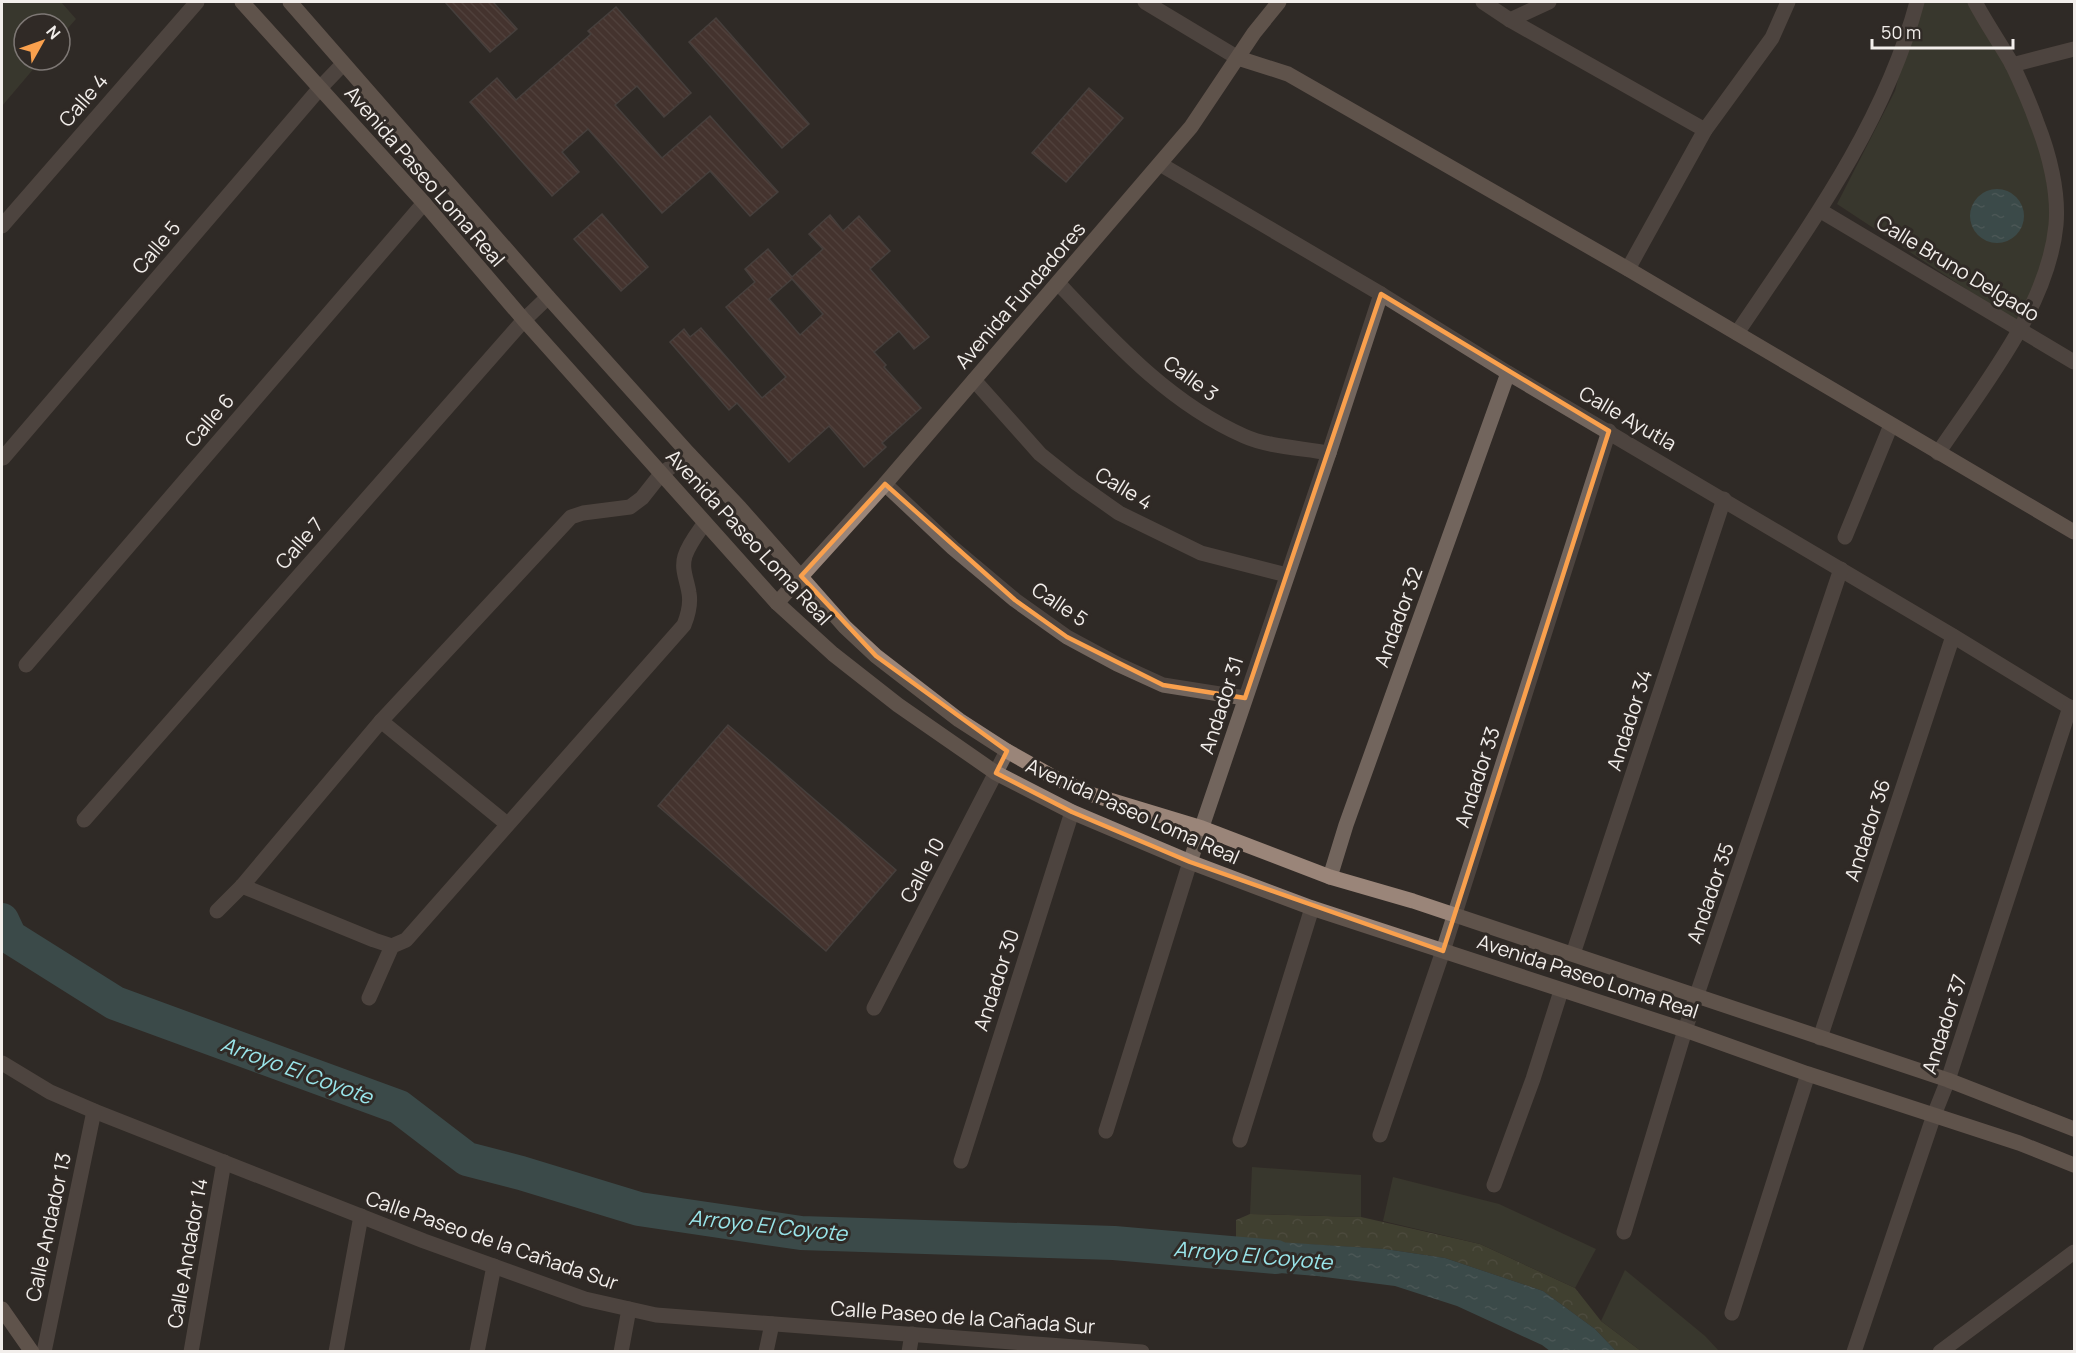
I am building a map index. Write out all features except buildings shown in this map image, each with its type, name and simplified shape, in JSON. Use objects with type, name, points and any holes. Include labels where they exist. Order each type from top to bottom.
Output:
[{"type":"street","name":"Calle 4","points":[[2,226],[197,2]]},
{"type":"street","name":"Avenida Paseo Loma Real","points":[[242,2],[424,203],[704,524],[777,603],[833,654],[898,705],[996,773],[1072,812],[1190,862],[1312,908],[1934,1114],[2019,1143],[2074,1165]]},
{"type":"street","name":"Avenida Paseo Loma Real","points":[[290,2],[548,297],[846,627],[876,656],[959,720],[1007,751],[1055,778],[1093,795],[1202,828],[1330,877],[1413,901],[1948,1080],[2074,1129]]},
{"type":"street","points":[[1145,2],[1238,58],[1288,74],[1628,269],[2074,532]]},
{"type":"street","points":[[1483,2],[1510,20],[1705,130]]},
{"type":"street","points":[[1510,20],[1549,2]]},
{"type":"street","points":[[1628,269],[1705,130],[1772,38],[1788,2]]},
{"type":"street","points":[[1737,333],[1821,211],[1884,96],[1902,52],[1917,2]]},
{"type":"street","points":[[1938,453],[2020,330],[2047,265],[2056,224],[2055,194],[2038,124],[2012,65],[1975,2]]},
{"type":"street","name":"Avenida Fundadores","points":[[777,603],[885,484],[1191,127],[1274,4]]},
{"type":"street","points":[[2012,65],[2074,49]]},
{"type":"street","name":"Calle 5","points":[[3,458],[343,64]]},
{"type":"street","name":"Calle Ayutla","points":[[1160,164],[2072,709]]},
{"type":"street","name":"Calle 6","points":[[26,665],[424,203]]},
{"type":"street","name":"Calle Bruno Delgado","points":[[1821,211],[2074,362]]},
{"type":"street","name":"Calle 3","points":[[1058,283],[1161,386],[1200,413],[1246,437],[1329,453]]},
{"type":"street","name":"Andador 31","points":[[1106,1131],[1190,862],[1381,294]]},
{"type":"street","name":"Calle 7","points":[[84,820],[524,320],[548,297]]},
{"type":"street","name":"Andador 32","points":[[1330,877],[1346,825],[1508,373]]},
{"type":"street","name":"Calle 4","points":[[974,380],[1040,454],[1119,513],[1201,553],[1287,575]]},
{"type":"street","points":[[1845,537],[1891,425]]},
{"type":"street","name":"Andador 33","points":[[1380,1135],[1443,951],[1609,431]]},
{"type":"street","points":[[217,911],[242,886],[381,721],[571,517],[583,513],[630,507],[642,498],[661,474],[689,454]]},
{"type":"street","name":"Calle 5","points":[[885,484],[953,548],[1067,637],[1163,685],[1245,698]]},
{"type":"street","name":"Andador 34","points":[[1574,954],[1724,500]]},
{"type":"street","points":[[369,998],[392,946],[406,939],[684,625],[689,613],[690,594],[684,575],[685,558],[704,524]]},
{"type":"street","name":"Andador 35","points":[[1624,1233],[1684,1030],[1698,996],[1841,569]]},
{"type":"street","name":"Andador 36","points":[[1820,1038],[1953,636]]},
{"type":"street","name":"Andador 37","points":[[1854,1352],[2072,709]]},
{"type":"street","points":[[947,739],[959,720]]},
{"type":"street","points":[[381,721],[507,824]]},
{"type":"street","name":"Calle 10","points":[[873,1008],[1007,751]]},
{"type":"street","name":"Andador 30","points":[[961,1161],[1072,812]]},
{"type":"street","points":[[242,886],[392,946]]},
{"type":"street","points":[[1240,1140],[1312,908]]},
{"type":"street","points":[[1494,1185],[1533,1079],[1561,991]]},
{"type":"street","name":"Calle Paseo de la Cañada Sur","points":[[2,1063],[50,1092],[94,1111],[361,1216],[585,1299],[656,1315],[912,1334],[1064,1349],[1142,1352]]},
{"type":"street","points":[[1732,1313],[1808,1074]]},
{"type":"street","name":"Calle Andador 13","points":[[44,1352],[94,1111]]},
{"type":"street","name":"Calle Andador 14","points":[[191,1352],[224,1162]]},
{"type":"street","points":[[336,1352],[361,1216]]},
{"type":"street","points":[[1940,1352],[2074,1252]]},
{"type":"street","points":[[477,1352],[494,1266]]},
{"type":"street","points":[[621,1352],[629,1309]]},
{"type":"street","points":[[2,1310],[32,1352]]},
{"type":"street","points":[[766,1352],[772,1324]]},
{"type":"street","points":[[909,1352],[912,1334]]},
{"type":"highlighted area","points":[[1381,294],[1609,431],[1443,951],[1190,862],[1072,812],[996,773],[1007,751],[876,656],[801,576],[885,484],[1015,600],[1067,637],[1163,685],[1245,698]]},
{"type":"green space","points":[[2,2],[61,2],[70,12],[12,12],[12,72],[31,72],[2,106]]},
{"type":"green space","points":[[1918,2],[1973,2],[2038,124],[2054,232],[2022,326],[1837,204],[1895,91]]},
{"type":"green space","points":[[1252,1167],[1361,1175],[1361,1217],[1250,1214]]},
{"type":"green space","points":[[1393,1177],[1499,1204],[1596,1249],[1575,1288],[1480,1244],[1383,1221]]},
{"type":"green space","points":[[1250,1214],[1361,1217],[1480,1244],[1575,1288],[1601,1321],[1641,1351],[1616,1351],[1595,1329],[1543,1291],[1445,1258],[1385,1249],[1236,1240],[1236,1220]]},
{"type":"green space","points":[[1625,1270],[1705,1336],[1719,1351],[1641,1351],[1601,1321]]},
{"type":"water","points":[[1997,189],[2007,191],[2016,197],[2022,206],[2024,216],[2022,226],[2016,235],[2007,241],[1997,243],[1987,241],[1978,235],[1972,226],[1970,216],[1972,206],[1978,197],[1987,191]]},
{"type":"water","points":[[1231,1239],[1385,1249],[1445,1258],[1543,1291],[1595,1329],[1616,1351],[1550,1351],[1542,1345],[1457,1306],[1395,1286],[1317,1276],[1230,1269]]},
{"type":"waterway","name":"Arroyo El Coyote","points":[[2,920],[10,937],[115,1003],[399,1107],[467,1159],[639,1209],[801,1233],[1114,1243],[1276,1257]]}]
